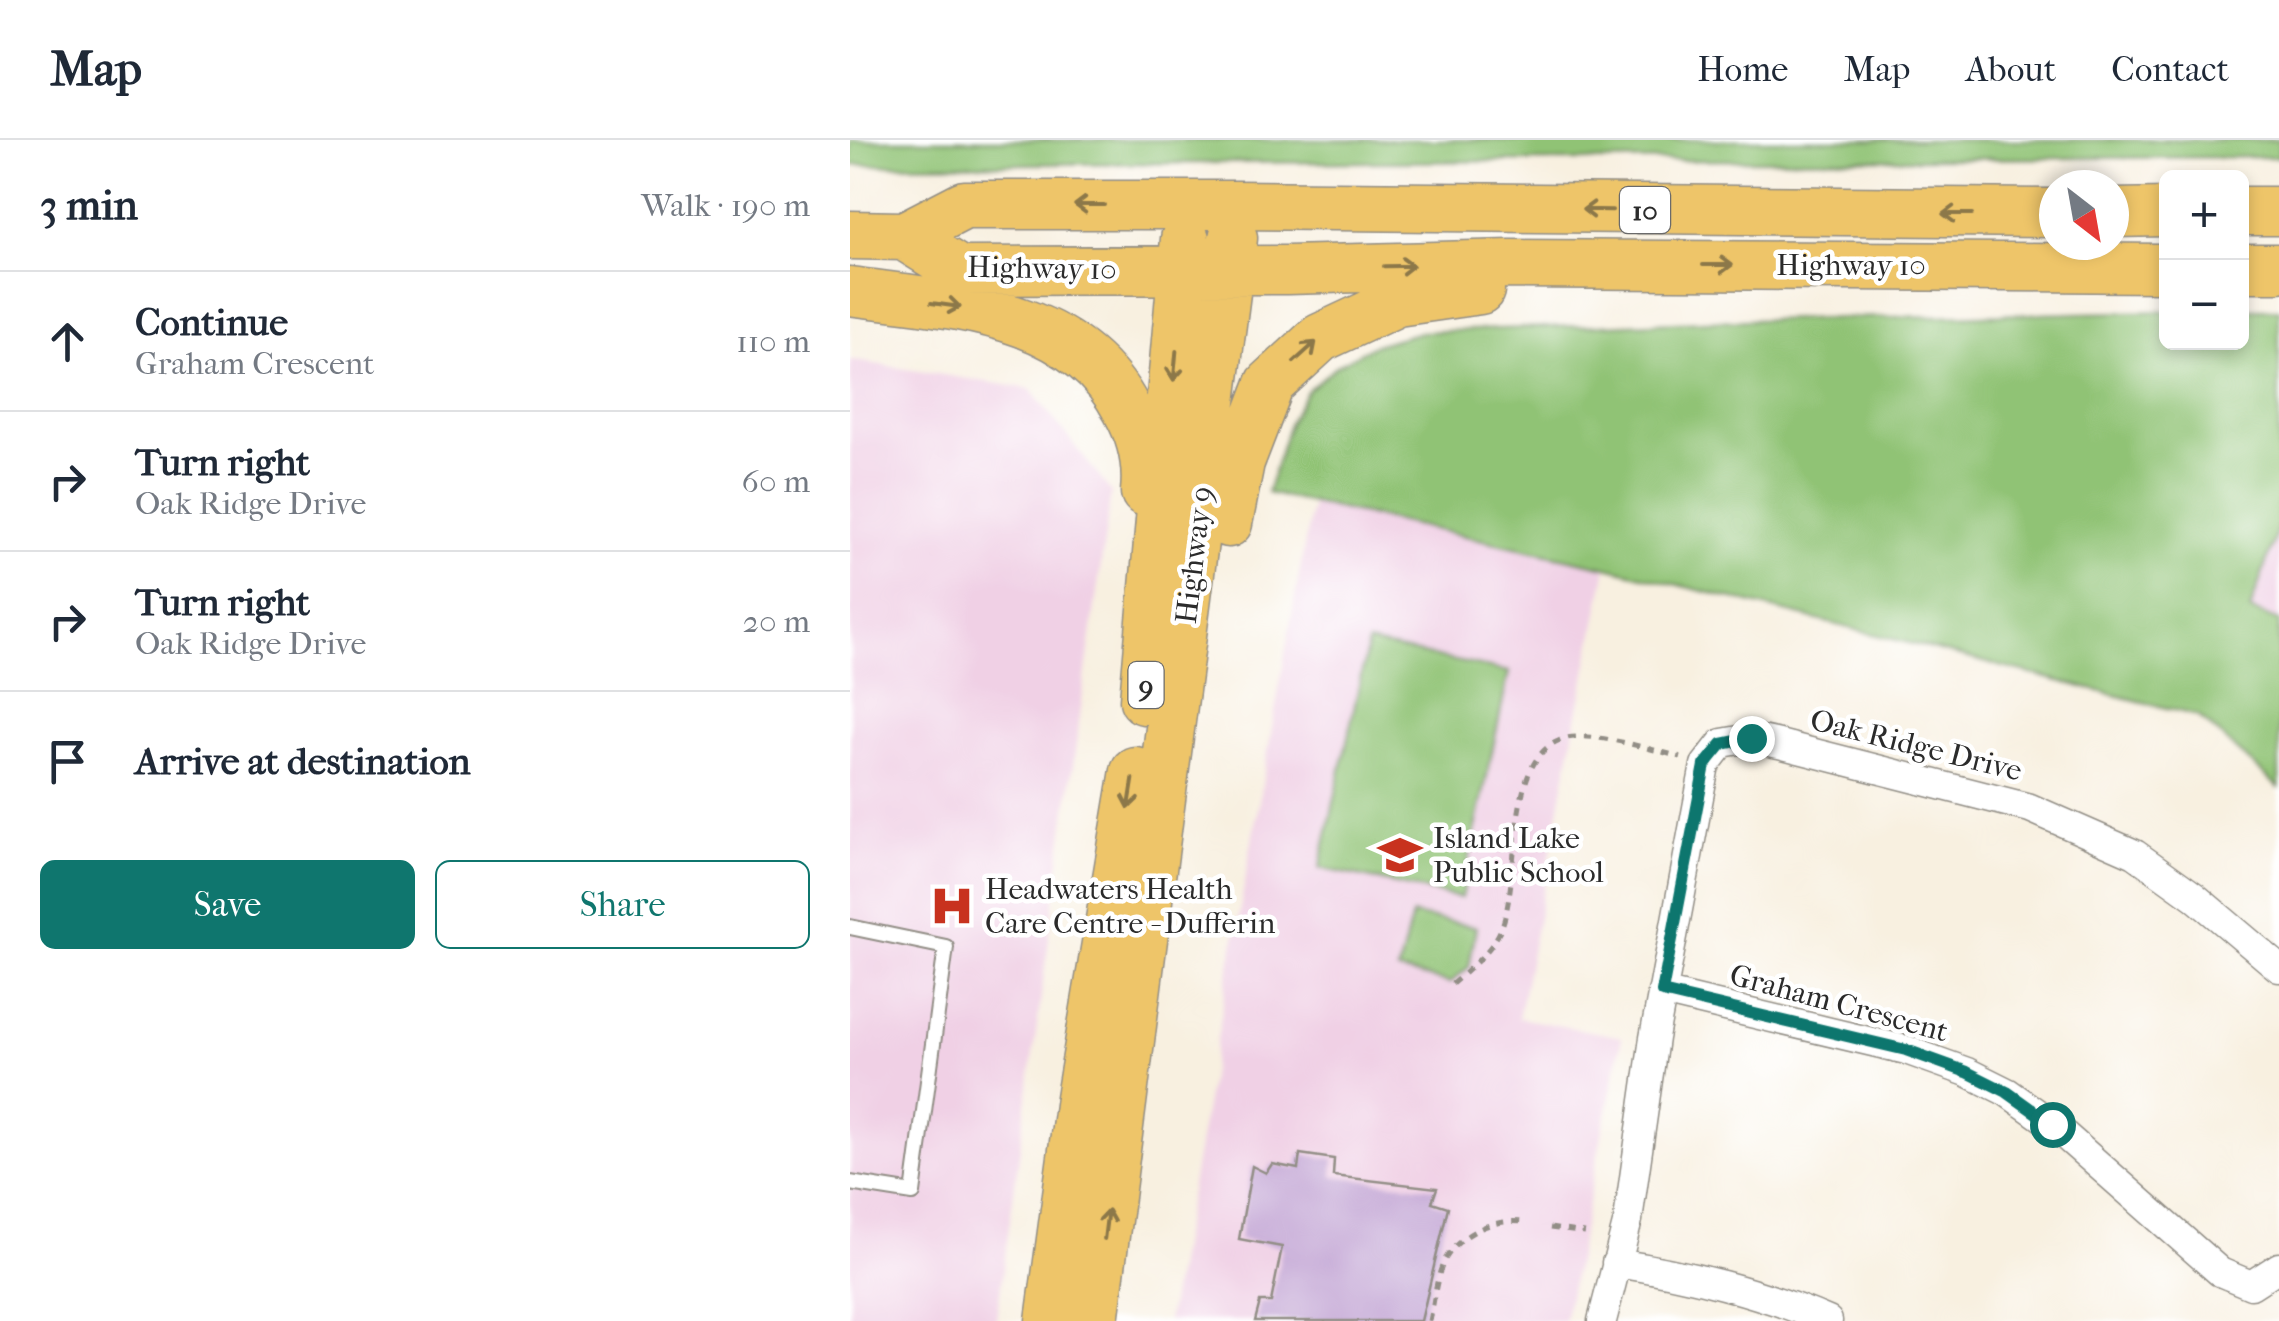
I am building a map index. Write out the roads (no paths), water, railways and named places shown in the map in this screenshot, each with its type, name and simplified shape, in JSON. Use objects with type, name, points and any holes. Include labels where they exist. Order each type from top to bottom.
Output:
[{"type":"highway","name":"Highway 9","points":[[1094,1321],[1156,732],[1187,205]]},
{"type":"highway","name":"Highway 9","points":[[1050,1321],[1080,1098],[1156,732],[1232,270],[1235,205]]},
{"type":"highway","name":"Highway 10","points":[[904,236],[964,206],[2039,213]]},
{"type":"highway","points":[[2249,212],[2279,211]]},
{"type":"highway","points":[[2129,212],[2159,212]]},
{"type":"highway","name":"10","points":[[850,236],[904,236]]},
{"type":"highway","name":"Highway 10","points":[[904,236],[960,271],[1586,264],[2159,268]]},
{"type":"highway","points":[[1156,732],[1198,674],[1240,462],[1270,384],[1320,338],[1397,302],[1514,285],[1586,264]]},
{"type":"highway","points":[[2249,268],[2279,268]]},
{"type":"highway","points":[[850,291],[964,307],[1015,319],[1067,342],[1117,390],[1138,431],[1147,475],[1129,652],[1156,732]]},
{"type":"street","name":"Oak Ridge Drive","points":[[1602,1321],[1628,1220],[1662,992],[1705,765],[1722,744],[1751,738],[2030,808],[2135,854],[2196,897],[2279,968]]},
{"type":"street","name":"Graham Crescent","points":[[1662,992],[1906,1050],[1967,1072],[2007,1092],[2052,1124],[2220,1272],[2251,1285],[2279,1268]]},
{"type":"street","points":[[1616,1262],[1654,1268],[1828,1321]]},
{"type":"lane","points":[[850,928],[946,946],[913,1193],[850,1183]]},
{"type":"place","name":"Island Lake Public School","points":[[1400,855]]},
{"type":"place","name":"Headwaters Health Care Centre - Dufferin","points":[[952,906]]}]
